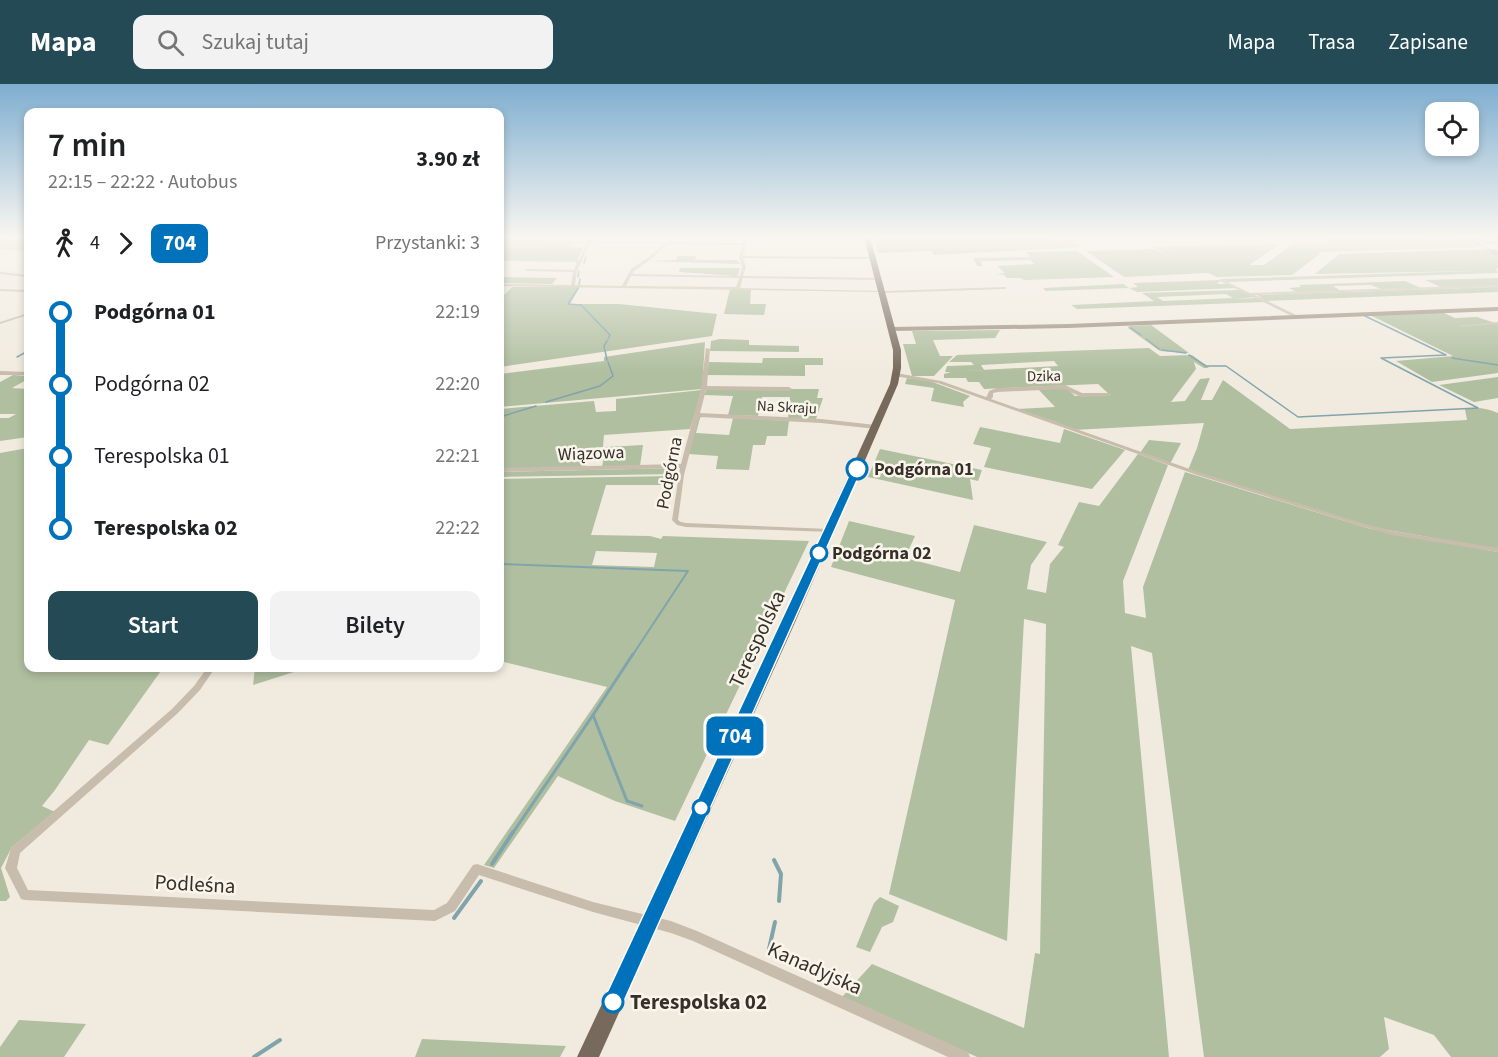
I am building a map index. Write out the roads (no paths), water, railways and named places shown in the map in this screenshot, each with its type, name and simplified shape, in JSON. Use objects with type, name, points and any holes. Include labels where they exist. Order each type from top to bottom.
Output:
[{"type":"main road","points":[[880,282],[892,329],[897,371]]},
{"type":"main road","name":"Terespolska","points":[[588,1057],[876,427],[897,371]]},
{"type":"street","points":[[623,287],[625,282]]},
{"type":"street","points":[[738,288],[740,282]]},
{"type":"street","points":[[1226,282],[1296,316]]},
{"type":"street","points":[[504,285],[882,292],[1005,288]]},
{"type":"street","points":[[1251,294],[1498,286]]},
{"type":"street","points":[[0,290],[24,291]]},
{"type":"street","points":[[892,329],[1045,326],[1498,309]]},
{"type":"street","points":[[0,323],[24,315]]},
{"type":"street","points":[[1460,326],[1498,323]]},
{"type":"street","name":"Podgórna","points":[[708,349],[704,388],[683,466],[675,520],[679,524],[829,531]]},
{"type":"street","points":[[897,371],[939,382],[1198,474],[1363,525],[1392,533],[1498,550]]},
{"type":"street","points":[[0,373],[24,374]]},
{"type":"street","name":"Dzika","points":[[985,399],[990,397],[991,392],[997,390],[1065,387],[1079,394],[1108,394]]},
{"type":"street","points":[[704,388],[789,389]]},
{"type":"street","name":"Na Skraju","points":[[697,415],[821,421],[876,427]]},
{"type":"street","name":"Wiązowa","points":[[504,470],[683,466]]},
{"type":"street","name":"Podleśna","points":[[208,672],[176,711],[15,851],[11,868],[25,896],[435,916],[451,907],[477,869],[593,907],[650,922]]},
{"type":"street","name":"Kanadyjska","points":[[650,922],[697,937],[963,1057]]},
{"type":"waterway","points":[[578,288],[568,304],[581,305],[610,335],[608,339]]},
{"type":"waterway","points":[[1189,355],[1206,366],[1226,366],[1298,417],[1478,408],[1381,358],[1446,355],[1365,316]]},
{"type":"waterway","points":[[1131,328],[1141,335]]},
{"type":"waterway","points":[[1146,339],[1159,349]]},
{"type":"waterway","points":[[607,341],[604,346],[607,360]]},
{"type":"waterway","points":[[1162,350],[1186,353]]},
{"type":"waterway","points":[[17,357],[24,353]]},
{"type":"waterway","points":[[1452,358],[1498,365]]},
{"type":"waterway","points":[[546,402],[600,386],[613,376],[608,362]]},
{"type":"waterway","points":[[504,416],[536,406]]},
{"type":"waterway","points":[[504,564],[688,571],[632,656]]},
{"type":"waterway","points":[[593,715],[633,654]]},
{"type":"waterway","points":[[512,834],[593,715]]},
{"type":"waterway","points":[[593,715],[627,801],[642,806]]},
{"type":"waterway","points":[[492,864],[513,832]]},
{"type":"waterway","points":[[774,860],[781,874],[779,901]]},
{"type":"waterway","points":[[454,918],[481,881]]},
{"type":"waterway","points":[[769,949],[775,922]]},
{"type":"waterway","points":[[254,1057],[280,1040]]},
{"type":"place","name":"Podgórna 01","points":[[857,469]]},
{"type":"place","name":"Podgórna 02","points":[[819,553]]},
{"type":"place","name":"Terespolska 02","points":[[613,1002]]}]
